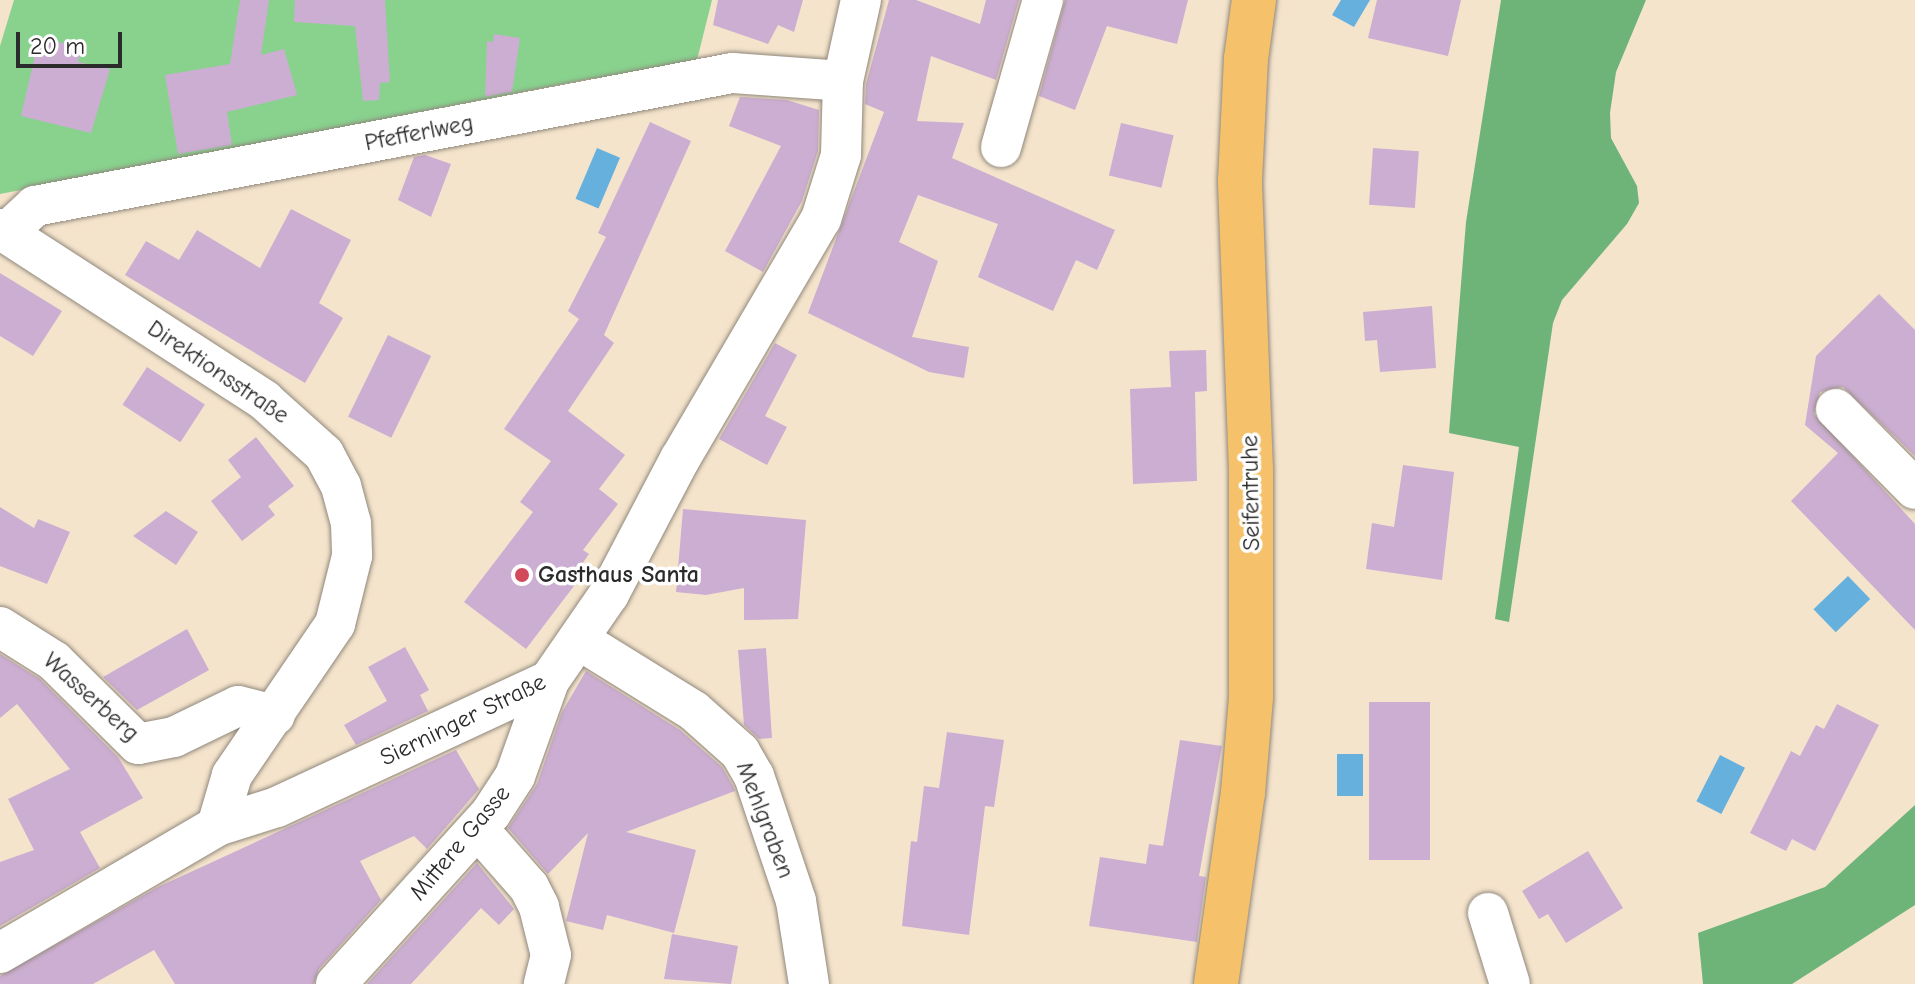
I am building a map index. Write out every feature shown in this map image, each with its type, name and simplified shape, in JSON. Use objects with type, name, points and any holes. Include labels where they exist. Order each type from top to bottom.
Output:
[{"type":"main road","name":"Seifentruhe","points":[[1216,984],[1242,806],[1251,697],[1251,470],[1240,181],[1246,59],[1254,0]]},
{"type":"street","name":"Sierninger Straße","points":[[0,953],[217,826],[277,807],[549,681],[581,641],[687,446],[821,219],[841,155],[843,81],[861,0]]},
{"type":"street","points":[[1001,147],[1043,0]]},
{"type":"street","name":"Pfefferlweg","points":[[3,231],[35,206],[732,73],[843,81]]},
{"type":"street","name":"Direktionsstraße","points":[[3,231],[264,400],[324,454],[341,486],[351,523],[347,591],[317,657],[232,775],[217,826]]},
{"type":"street","points":[[1836,409],[1915,489]]},
{"type":"street","name":"Wasserberg","points":[[0,627],[54,661],[138,744],[174,737],[238,706],[275,715]]},
{"type":"street","name":"Mehlgraben","points":[[581,641],[694,711],[740,752],[754,776],[796,901],[809,984]]},
{"type":"street","name":"Mittere Gasse","points":[[336,984],[484,821],[515,776],[549,681]]},
{"type":"street","points":[[484,821],[539,907],[551,955],[544,984]]},
{"type":"street","points":[[1488,913],[1510,984]]},
{"type":"green space","points":[[14,0],[712,0],[695,68],[589,79],[0,194],[0,46]]},
{"type":"green space","points":[[1501,0],[1646,0],[1616,72],[1610,113],[1611,138],[1637,186],[1639,203],[1627,224],[1562,300],[1553,323],[1509,622],[1495,619],[1519,447],[1449,433],[1466,222]]},
{"type":"green space","points":[[1915,805],[1915,905],[1792,984],[1703,984],[1698,933],[1825,887]]},
{"type":"water","points":[[1341,0],[1370,0],[1354,27],[1332,15]]},
{"type":"water","points":[[597,148],[620,158],[599,208],[576,199]]},
{"type":"water","points":[[1848,576],[1870,599],[1836,632],[1813,609]]},
{"type":"water","points":[[1337,754],[1363,754],[1363,796],[1337,796]]},
{"type":"water","points":[[1720,755],[1745,768],[1721,814],[1696,801]]},
{"type":"building","points":[[240,0],[269,0],[261,55],[284,49],[297,95],[227,112],[232,145],[178,154],[165,75],[230,64]]},
{"type":"building","points":[[295,0],[385,0],[390,82],[380,83],[379,100],[363,101],[355,26],[294,22]]},
{"type":"building","points":[[718,0],[803,0],[794,32],[778,25],[768,44],[713,25]]},
{"type":"building","points":[[889,0],[916,0],[980,24],[986,0],[1019,0],[996,80],[931,56],[917,121],[964,123],[952,158],[1115,230],[1097,270],[1076,260],[1053,311],[978,277],[998,224],[918,195],[899,242],[938,261],[912,337],[969,347],[964,378],[929,372],[808,313],[884,112],[865,104],[866,84]]},
{"type":"building","points":[[1065,0],[1188,0],[1177,44],[1107,26],[1075,110],[1039,96]]},
{"type":"building","points":[[1377,0],[1461,0],[1448,56],[1368,38]]},
{"type":"building","points":[[494,34],[520,38],[512,92],[485,97],[487,41],[493,42]]},
{"type":"building","points":[[39,38],[82,47],[78,62],[110,69],[91,133],[21,116]]},
{"type":"building","points":[[740,97],[787,100],[819,110],[818,151],[802,201],[763,272],[725,251],[781,146],[729,126]]},
{"type":"building","points":[[650,122],[691,141],[604,335],[614,343],[568,411],[625,455],[599,489],[618,504],[583,550],[589,554],[575,574],[580,578],[526,649],[464,602],[533,512],[520,502],[551,461],[504,429],[579,319],[568,311],[606,237],[598,233]]},
{"type":"building","points":[[1121,123],[1174,135],[1161,188],[1109,176]]},
{"type":"building","points":[[1373,148],[1419,151],[1415,208],[1369,205]]},
{"type":"building","points":[[425,155],[451,164],[431,217],[398,200],[414,157]]},
{"type":"building","points":[[291,209],[351,240],[319,303],[343,318],[305,383],[125,275],[146,241],[179,260],[197,230],[260,268]]},
{"type":"building","points":[[0,273],[62,311],[33,356],[0,336]]},
{"type":"building","points":[[1879,294],[1915,330],[1915,456],[1843,387],[1820,392],[1814,414],[1915,524],[1915,630],[1791,501],[1838,453],[1805,425],[1816,356]]},
{"type":"building","points":[[1432,306],[1436,368],[1380,372],[1377,340],[1365,341],[1363,312]]},
{"type":"building","points":[[388,335],[431,356],[391,438],[348,417]]},
{"type":"building","points":[[775,343],[797,355],[765,416],[787,427],[767,465],[719,439]]},
{"type":"building","points":[[1206,350],[1207,391],[1195,392],[1197,481],[1133,484],[1130,389],[1171,387],[1169,351]]},
{"type":"building","points":[[147,367],[205,405],[180,442],[122,405]]},
{"type":"building","points":[[256,437],[294,486],[268,506],[275,515],[242,541],[211,501],[241,477],[228,460]]},
{"type":"building","points":[[1403,465],[1454,472],[1442,580],[1366,569],[1372,523],[1394,527]]},
{"type":"building","points":[[0,507],[34,528],[38,519],[70,532],[47,584],[0,566]]},
{"type":"building","points":[[683,509],[806,520],[798,619],[744,620],[744,588],[706,595],[676,592]]},
{"type":"building","points":[[166,511],[198,532],[176,565],[133,536]]},
{"type":"building","points":[[187,629],[209,670],[137,710],[103,677]]},
{"type":"building","points":[[405,647],[429,690],[420,695],[428,711],[356,745],[344,725],[387,701],[368,667]]},
{"type":"building","points":[[766,648],[772,738],[759,739],[744,725],[738,650]]},
{"type":"building","points":[[0,654],[40,679],[118,757],[143,798],[80,832],[100,868],[0,926],[0,862],[34,850],[8,799],[70,769],[17,704],[0,718]]},
{"type":"building","points":[[586,671],[680,730],[722,767],[735,791],[626,832],[696,850],[674,933],[607,915],[603,930],[566,921],[588,833],[548,874],[508,828],[537,784],[562,712]]},
{"type":"building","points":[[1369,702],[1430,702],[1430,860],[1369,860]]},
{"type":"building","points":[[1837,704],[1879,725],[1815,851],[1792,839],[1786,851],[1750,833],[1791,751],[1800,756],[1816,725],[1824,729]]},
{"type":"building","points":[[947,732],[1004,740],[994,807],[985,806],[969,935],[902,926],[911,841],[917,842],[924,786],[939,788]]},
{"type":"building","points":[[1180,740],[1222,746],[1199,876],[1206,877],[1197,942],[1089,926],[1100,857],[1146,864],[1149,844],[1163,846]]},
{"type":"building","points":[[456,750],[479,789],[427,849],[414,836],[360,861],[381,900],[319,969],[314,984],[175,984],[154,950],[93,984],[0,984],[0,976],[158,887]]},
{"type":"building","points":[[1588,851],[1623,908],[1566,943],[1548,914],[1539,919],[1522,891]]},
{"type":"building","points":[[477,863],[514,909],[499,925],[481,908],[411,984],[367,984]]},
{"type":"building","points":[[672,934],[738,946],[731,984],[664,979]]},
{"type":"place","name":"Gasthaus Santa","points":[[522,575]]}]
